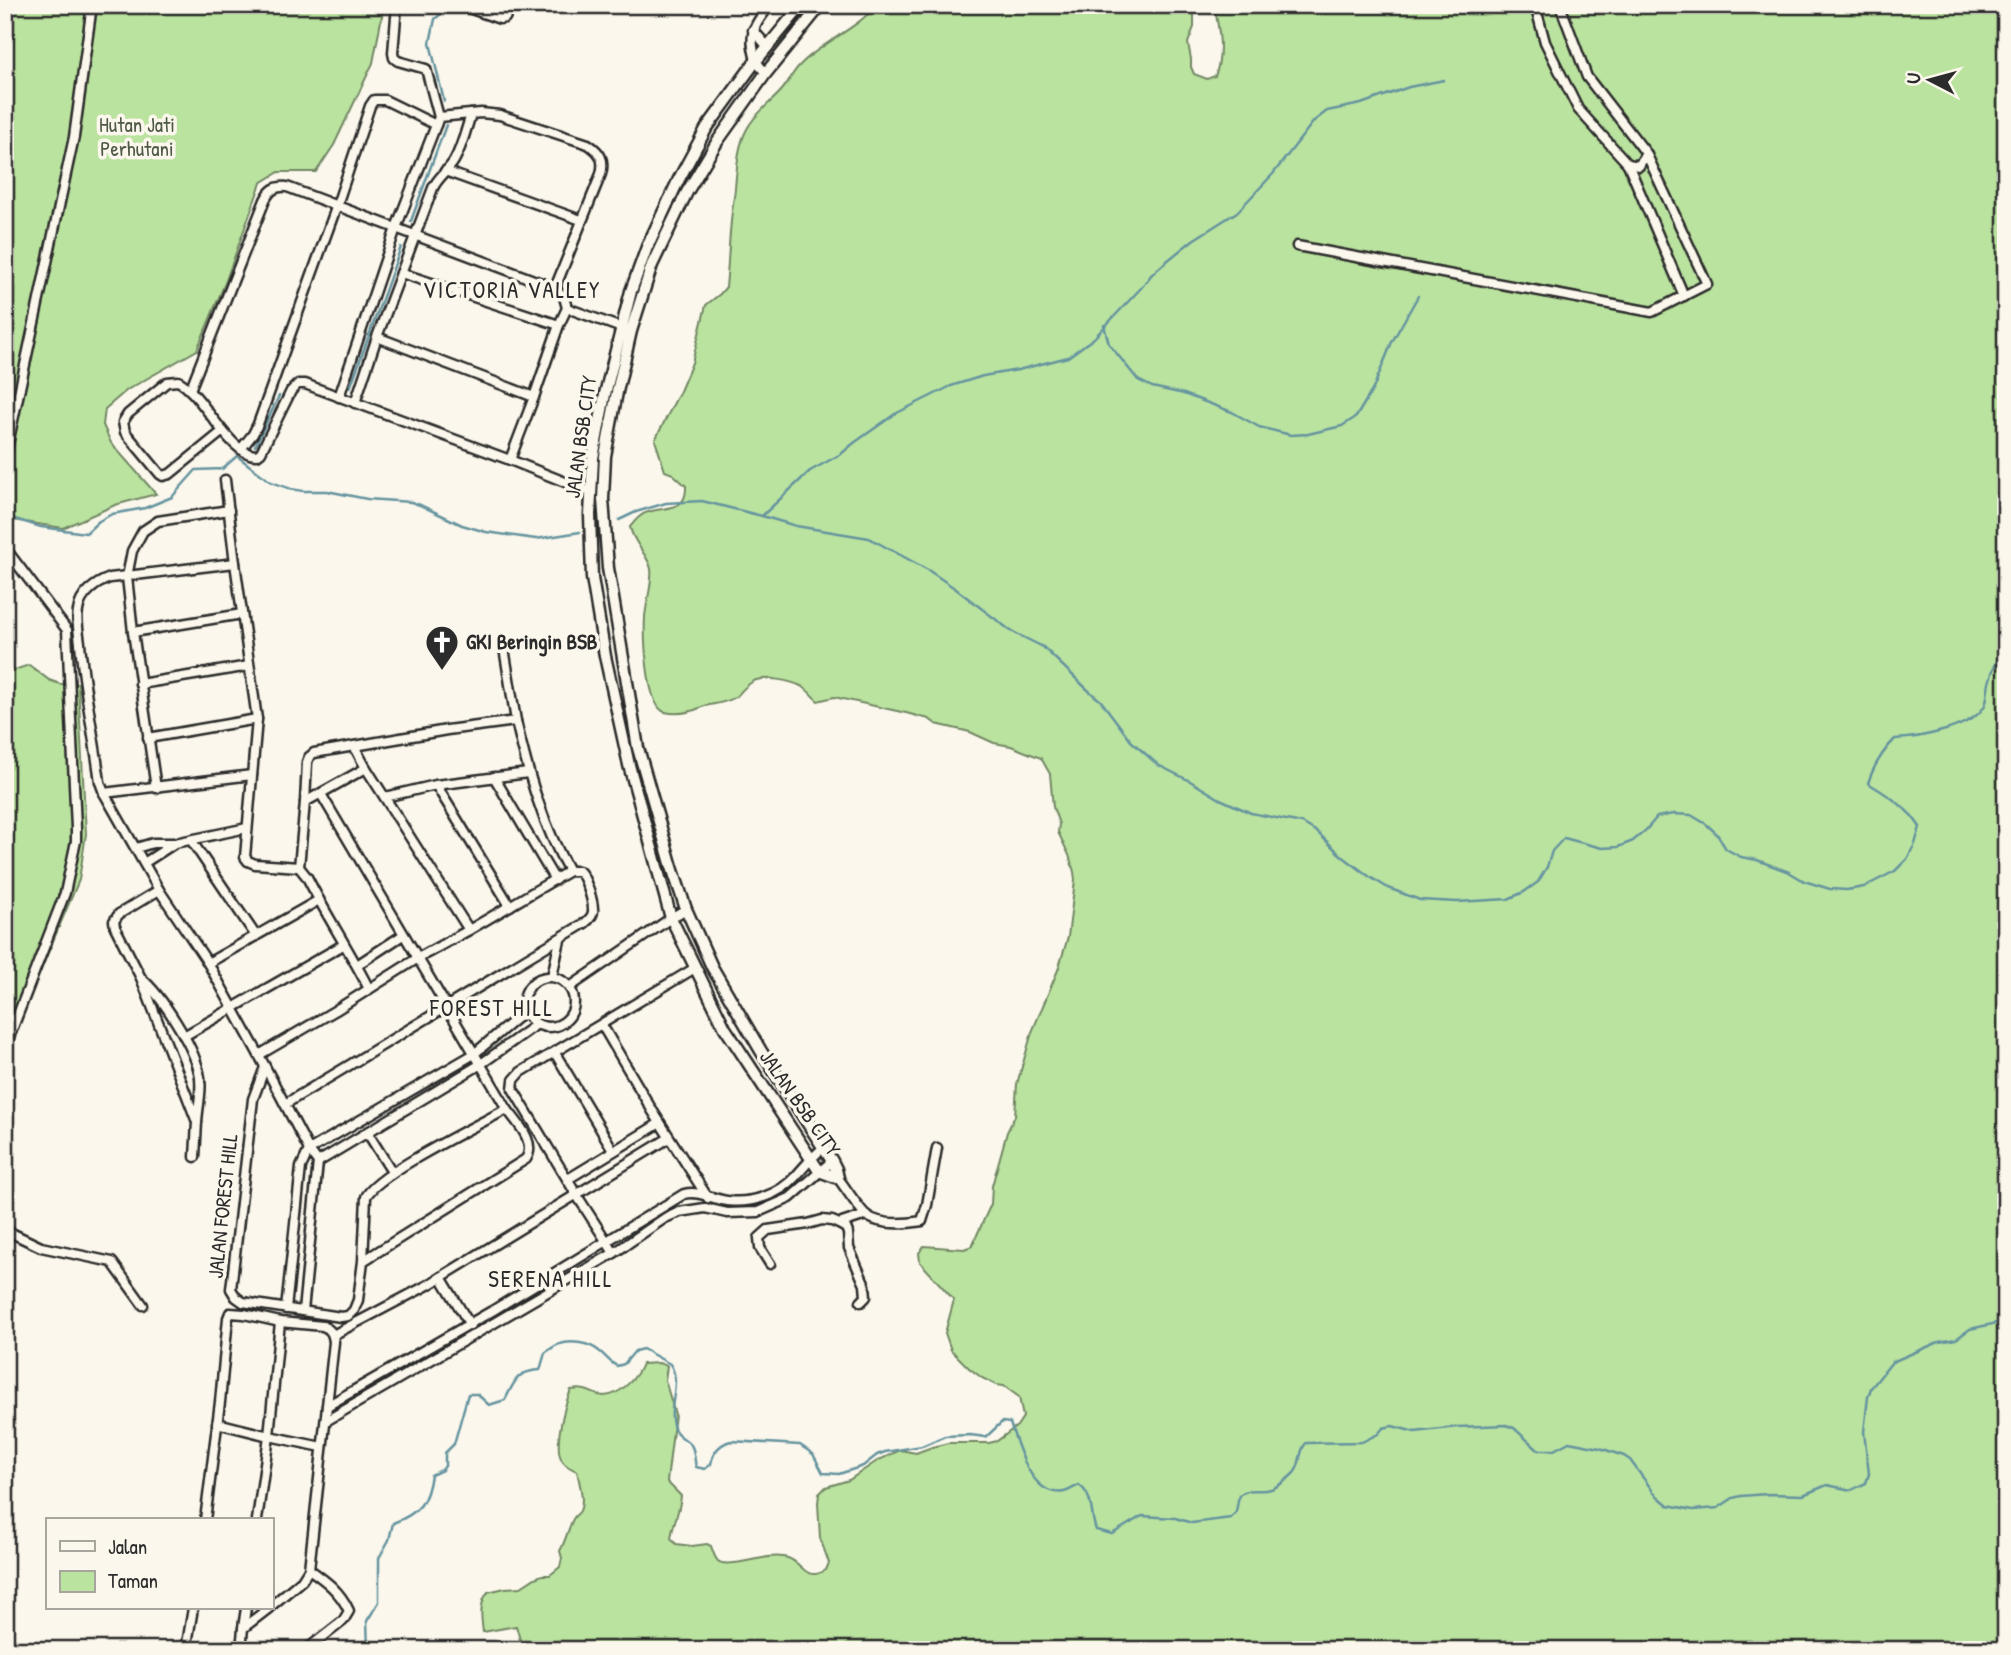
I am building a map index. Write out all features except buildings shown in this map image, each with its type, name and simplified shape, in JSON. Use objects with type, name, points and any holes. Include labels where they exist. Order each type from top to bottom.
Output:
[{"type":"street","points":[[5,458],[75,137],[92,5]]},
{"type":"street","points":[[339,397],[396,228],[437,121],[426,69],[394,58],[397,5]]},
{"type":"street","points":[[460,5],[500,19],[505,18],[510,5]]},
{"type":"street","points":[[766,73],[755,62],[751,37],[770,5]]},
{"type":"street","name":"JALAN BSB CITY","points":[[802,5],[755,62],[706,129],[647,247],[631,291],[603,476],[608,568],[638,748],[671,867],[686,909],[718,977],[761,1051],[832,1161],[838,1178]]},
{"type":"street","name":"JALAN BSB CITY","points":[[821,5],[766,73],[717,142],[687,192],[652,265],[626,329],[603,407],[593,458],[590,492],[592,578],[605,656],[629,765],[671,918],[725,1028],[819,1171],[838,1178]]},
{"type":"street","points":[[1535,5],[1545,42],[1578,109],[1628,164],[1684,296]]},
{"type":"street","points":[[1297,246],[1652,312],[1707,284],[1646,153],[1587,77],[1560,5]]},
{"type":"street","points":[[753,30],[768,47]]},
{"type":"street","points":[[241,449],[258,424],[374,100],[385,100],[437,121],[471,114],[500,115],[593,147],[602,157],[601,174],[555,288]]},
{"type":"street","points":[[355,403],[433,188],[453,163],[463,142],[471,114]]},
{"type":"street","points":[[1628,164],[1639,166],[1646,153]]},
{"type":"street","points":[[446,171],[581,220]]},
{"type":"street","points":[[190,390],[269,192],[274,188],[287,187],[555,288],[564,297],[567,307],[510,460]]},
{"type":"street","points":[[401,273],[559,325]]},
{"type":"street","points":[[567,307],[626,329]]},
{"type":"street","points":[[377,337],[534,397]]},
{"type":"street","points":[[223,431],[170,474],[163,476],[123,427],[125,417],[167,382],[178,381],[190,390],[223,431],[241,449],[253,456],[261,452],[291,391],[298,384],[305,384],[590,492]]},
{"type":"street","points":[[225,480],[257,719],[245,857],[248,861],[260,864],[299,867]]},
{"type":"street","points":[[156,788],[127,577],[132,551],[137,539],[149,525],[164,519],[229,510]]},
{"type":"street","points":[[5,548],[66,630],[76,828],[76,841],[65,893],[5,1048]]},
{"type":"street","points":[[235,563],[101,581],[81,600],[77,612],[82,669],[104,793],[159,890],[208,963],[318,1162],[303,1311]]},
{"type":"street","points":[[133,632],[242,614]]},
{"type":"street","points":[[504,648],[528,773],[552,841],[569,871]]},
{"type":"street","points":[[140,684],[249,666]]},
{"type":"street","points":[[148,738],[257,719]]},
{"type":"street","points":[[369,989],[299,867],[309,757],[320,751],[516,721]]},
{"type":"street","points":[[354,746],[469,930]]},
{"type":"street","points":[[304,802],[366,768]]},
{"type":"street","points":[[385,797],[436,785],[528,773]]},
{"type":"street","points":[[104,793],[252,775]]},
{"type":"street","points":[[494,777],[555,880]]},
{"type":"street","points":[[436,785],[510,906]]},
{"type":"street","points":[[321,794],[446,1008],[528,1140],[530,1149],[526,1159],[363,1261]]},
{"type":"street","points":[[136,848],[247,828]]},
{"type":"street","points":[[191,840],[256,936]]},
{"type":"street","points":[[144,863],[175,843]]},
{"type":"street","points":[[259,1055],[418,958],[569,871],[579,871],[583,875],[593,909],[592,917],[585,923],[285,1104]]},
{"type":"street","points":[[159,890],[119,914],[114,921],[141,978],[197,1122]]},
{"type":"street","points":[[208,963],[319,900]]},
{"type":"street","points":[[569,987],[686,909]]},
{"type":"street","points":[[357,965],[403,935]]},
{"type":"street","points":[[552,976],[560,940]]},
{"type":"street","points":[[184,1036],[343,944]]},
{"type":"street","points":[[614,1254],[513,1089],[514,1080],[521,1072],[695,968]]},
{"type":"street","points":[[552,976],[569,987],[574,999],[569,1016],[560,1024],[548,1027],[532,1021],[525,1011],[523,999],[527,988],[535,980],[552,976]]},
{"type":"street","points":[[141,978],[153,989],[184,1036],[200,1073],[195,1157]]},
{"type":"street","points":[[286,1309],[301,1167],[309,1150],[474,1054],[525,1011]]},
{"type":"street","points":[[318,1162],[481,1064],[537,1024]]},
{"type":"street","points":[[602,1025],[669,1138],[708,1196],[705,1208]]},
{"type":"street","points":[[555,1052],[613,1150]]},
{"type":"street","name":"JALAN FOREST HILL","points":[[265,1067],[253,1099],[231,1289],[243,1302],[348,1316],[358,1300],[366,1197],[371,1189],[392,1172],[507,1109]]},
{"type":"street","points":[[401,1098],[407,1108]]},
{"type":"street","points":[[568,1179],[660,1122]]},
{"type":"street","points":[[367,1132],[392,1172]]},
{"type":"street","points":[[333,1335],[441,1277],[669,1138]]},
{"type":"street","points":[[327,1406],[492,1311],[684,1194],[692,1192],[731,1202],[762,1199],[795,1178],[810,1158],[823,1148]]},
{"type":"street","points":[[838,1178],[866,1215],[885,1222],[922,1221],[937,1148]]},
{"type":"street","points":[[326,1422],[614,1254],[665,1218],[679,1212],[705,1208],[727,1213],[758,1212],[790,1198],[832,1161]]},
{"type":"street","points":[[782,1187],[790,1198]]},
{"type":"street","points":[[839,1224],[866,1215]]},
{"type":"street","points":[[770,1264],[760,1248],[759,1238],[768,1230],[822,1220],[832,1221],[845,1228],[848,1233],[849,1248],[865,1285],[866,1297],[861,1302]]},
{"type":"street","points":[[5,1230],[41,1247],[112,1262],[143,1304]]},
{"type":"street","points":[[441,1277],[476,1334]]},
{"type":"street","points":[[205,1518],[230,1313],[329,1329],[333,1335],[326,1422],[309,1569],[302,1580],[273,1604]]},
{"type":"street","points":[[257,1518],[269,1436],[280,1322]]},
{"type":"street","points":[[217,1423],[322,1447]]},
{"type":"street","points":[[306,1650],[344,1621],[349,1611],[345,1601],[332,1585],[309,1569]]},
{"type":"street","points":[[186,1650],[192,1610]]},
{"type":"street","points":[[241,1650],[246,1610]]},
{"type":"street","points":[[243,1628],[266,1610]]},
{"type":"green space","name":"Hutan Jati Perhutani","points":[[5,5],[384,5],[373,63],[334,145],[316,172],[279,172],[261,183],[225,283],[197,350],[127,390],[105,409],[103,425],[111,443],[156,494],[115,505],[63,528],[5,519]]},
{"type":"green space","points":[[876,5],[1194,5],[1194,27],[1188,43],[1191,67],[1194,74],[1207,79],[1215,76],[1220,50],[1214,5],[2006,5],[2006,1650],[523,1650],[516,1626],[483,1632],[482,1606],[488,1592],[521,1587],[542,1575],[550,1575],[560,1567],[560,1551],[582,1502],[577,1471],[563,1462],[559,1447],[563,1416],[571,1390],[610,1395],[627,1385],[642,1364],[659,1363],[667,1366],[665,1380],[675,1414],[667,1482],[681,1496],[671,1538],[676,1544],[707,1544],[711,1546],[718,1561],[723,1563],[780,1556],[813,1574],[826,1570],[829,1563],[820,1538],[818,1503],[819,1494],[826,1487],[849,1480],[877,1461],[900,1450],[916,1453],[948,1443],[997,1441],[1017,1426],[1023,1417],[1019,1397],[1004,1386],[982,1378],[951,1350],[945,1333],[954,1300],[920,1262],[919,1253],[924,1246],[964,1249],[972,1246],[991,1204],[992,1186],[1007,1132],[1015,1116],[1017,1084],[1032,1032],[1058,970],[1068,937],[1075,880],[1069,855],[1058,832],[1050,774],[1041,758],[1011,746],[994,743],[970,732],[906,713],[834,697],[818,701],[803,687],[778,680],[763,679],[752,682],[733,699],[724,702],[684,712],[665,712],[654,698],[646,654],[645,617],[651,569],[630,527],[645,513],[679,504],[685,494],[686,486],[673,474],[665,471],[655,440],[692,363],[706,305],[726,287],[738,162],[747,129],[801,64],[860,21]]},
{"type":"green space","points":[[29,665],[49,680],[60,684],[78,683],[86,834],[79,880],[5,1054],[5,673]]},
{"type":"waterway","points":[[444,101],[430,43],[435,19],[450,6]]},
{"type":"waterway","points":[[762,516],[810,471],[841,454],[895,414],[951,386],[1068,357],[1094,338],[1167,261],[1193,240],[1237,212],[1273,174],[1314,121],[1327,111],[1361,104],[1409,87],[1444,80]]},
{"type":"waterway","points":[[411,221],[446,125]]},
{"type":"waterway","points":[[350,388],[401,247]]},
{"type":"waterway","points":[[1104,325],[1109,344],[1138,380],[1152,387],[1184,394],[1232,412],[1259,427],[1291,435],[1308,434],[1342,426],[1356,417],[1373,389],[1392,342],[1418,296]]},
{"type":"waterway","points":[[255,446],[279,396]]},
{"type":"waterway","points":[[5,516],[41,527],[86,533],[112,514],[145,508],[172,497],[196,470],[222,469],[237,456],[271,482],[291,489],[411,502],[462,525],[486,532],[536,539],[580,532]]},
{"type":"waterway","points":[[619,520],[666,503],[702,501],[796,526],[869,538],[928,570],[1011,631],[1043,647],[1101,701],[1131,741],[1158,765],[1251,813],[1302,823],[1317,832],[1342,856],[1370,877],[1388,888],[1420,900],[1457,902],[1508,899],[1538,882],[1552,851],[1564,838],[1602,848],[1618,847],[1633,841],[1657,817],[1674,814],[1691,815],[1706,824],[1717,834],[1726,849],[1741,857],[1757,860],[1804,881],[1830,889],[1864,887],[1895,871],[1907,859],[1920,827],[1903,807],[1868,783],[1879,759],[1895,739],[1958,726],[1979,713],[1985,705],[1994,669],[2006,648]]},
{"type":"waterway","points":[[368,1650],[367,1621],[379,1602],[379,1558],[389,1540],[393,1523],[416,1511],[427,1492],[431,1475],[445,1466],[445,1453],[454,1444],[468,1394],[477,1394],[489,1405],[505,1400],[521,1375],[540,1370],[545,1353],[564,1343],[591,1346],[617,1366],[624,1364],[635,1351],[643,1349],[670,1364],[675,1377],[673,1425],[692,1447],[696,1467],[705,1469],[711,1464],[717,1449],[731,1441],[800,1445],[813,1454],[823,1473],[839,1474],[863,1466],[885,1452],[922,1446],[945,1436],[986,1437],[1002,1422],[1010,1423],[1022,1457],[1035,1479],[1053,1492],[1064,1492],[1079,1485],[1087,1494],[1096,1530],[1112,1534],[1142,1516],[1175,1518],[1192,1523],[1231,1518],[1236,1512],[1239,1495],[1247,1491],[1274,1488],[1294,1473],[1306,1443],[1362,1442],[1378,1434],[1383,1428],[1392,1426],[1415,1432],[1506,1425],[1514,1428],[1538,1450],[1554,1450],[1569,1442],[1600,1448],[1630,1460],[1655,1494],[1668,1505],[1693,1510],[1718,1508],[1741,1496],[1803,1495],[1827,1485],[1851,1490],[1866,1483],[1869,1474],[1864,1432],[1868,1397],[1871,1388],[1892,1362],[1939,1342],[1956,1339],[1970,1329],[2006,1321]]},
{"type":"place","name":"GKI Beringin BSB","points":[[442,672]]},
{"type":"district","name":"VICTORIA VALLEY","points":[[512,290]]},
{"type":"district","name":"FOREST HILL","points":[[492,1008]]},
{"type":"district","name":"SERENA HILL","points":[[551,1279]]}]
